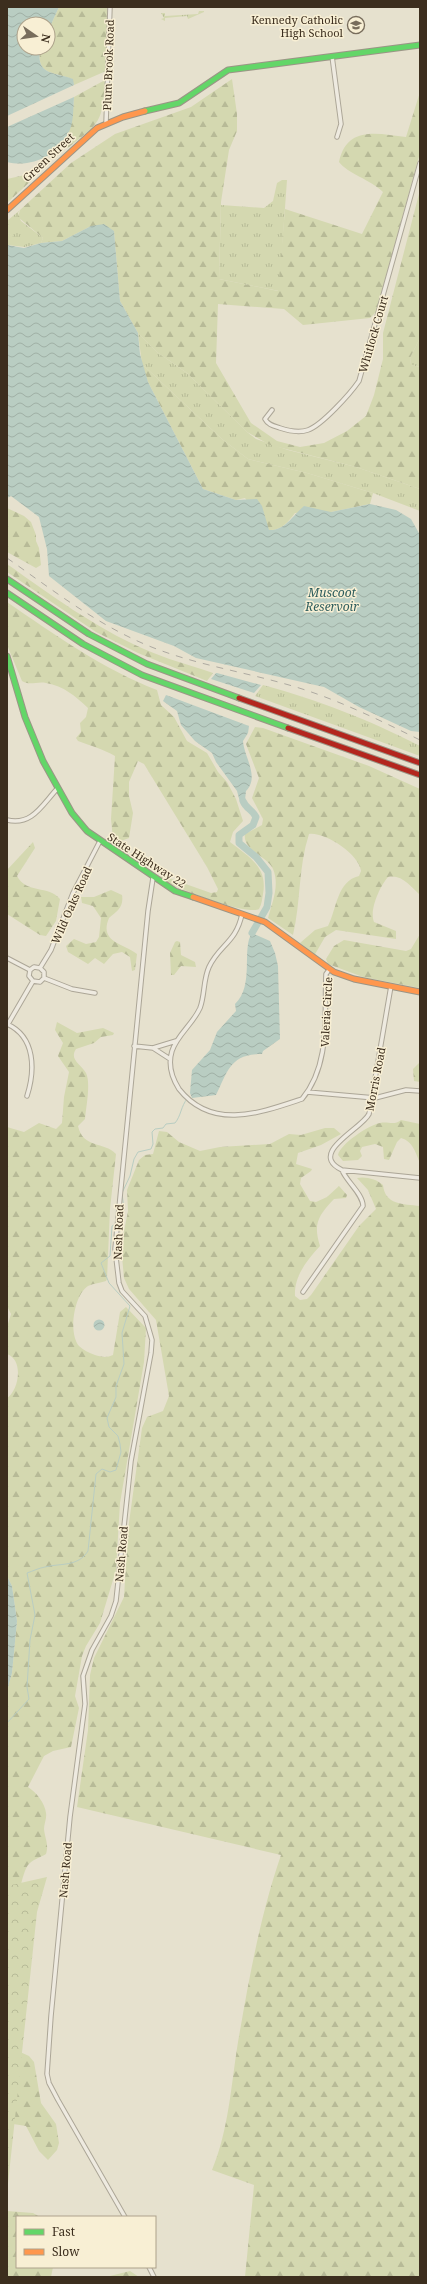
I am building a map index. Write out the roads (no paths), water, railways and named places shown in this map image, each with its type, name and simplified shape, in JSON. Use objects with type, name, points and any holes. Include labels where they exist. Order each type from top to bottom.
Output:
[{"type":"main road","name":"Green Street","points":[[7,210],[81,141],[106,123],[127,116],[179,103],[228,70],[420,45]]},
{"type":"main road","points":[[7,580],[89,634],[147,664],[420,763]]},
{"type":"main road","points":[[7,593],[83,644],[142,674],[420,775]]},
{"type":"main road","name":"State Highway 22","points":[[7,656],[31,731],[57,789],[81,826],[153,878],[187,897],[254,917],[265,922],[329,970],[347,977],[420,992]]},
{"type":"street","name":"Plum Brook Road","points":[[106,123],[110,7]]},
{"type":"street","points":[[332,56],[341,124],[337,137]]},
{"type":"street","name":"Whitlock Court","points":[[272,410],[265,419],[271,425],[287,431],[300,432],[309,429],[349,396],[359,381],[420,163]]},
{"type":"street","points":[[7,820],[17,822],[26,820],[41,808],[57,789]]},
{"type":"street","name":"Wild Oaks Road","points":[[40,968],[51,950],[73,893],[100,841]]},
{"type":"street","name":"Nash Road","points":[[124,2216],[58,2100],[47,2074],[70,1817],[85,1704],[83,1676],[92,1650],[111,1616],[116,1602],[131,1461],[151,1353],[152,1340],[145,1316],[122,1291],[119,1283],[115,1249],[134,1046],[148,911],[153,878]]},
{"type":"street","points":[[242,914],[234,937],[212,960],[208,968],[202,999],[195,1018],[176,1041],[170,1059],[174,1080],[183,1094],[192,1103],[218,1114],[240,1116],[302,1100],[308,1092],[372,1097],[406,1090],[420,1090]]},
{"type":"street","points":[[8,960],[30,970]]},
{"type":"street","points":[[34,967],[40,968],[44,972],[44,978],[40,982],[33,981],[29,976],[30,970],[34,967]]},
{"type":"street","name":"Valeria Circle","points":[[308,1092],[321,1062],[324,1048],[326,981],[329,970]]},
{"type":"street","points":[[44,978],[57,984],[95,993]]},
{"type":"street","points":[[27,1096],[30,1084],[32,1059],[30,1048],[24,1038],[7,1024],[33,981]]},
{"type":"street","name":"Morris Road","points":[[303,1292],[362,1206],[362,1199],[347,1180],[342,1170],[335,1166],[331,1160],[331,1151],[336,1143],[366,1120],[372,1097],[391,986]]},
{"type":"street","points":[[134,1046],[153,1048],[176,1041]]},
{"type":"street","points":[[153,1048],[170,1059]]},
{"type":"street","points":[[342,1170],[420,1178]]},
{"type":"street","points":[[150,2268],[154,2277]]},
{"type":"water","points":[[7,7],[59,7],[55,16],[16,16],[16,56],[39,56],[43,68],[53,73],[73,79],[74,85],[7,116]]},
{"type":"water","points":[[74,97],[73,116],[70,130],[63,142],[57,148],[50,154],[34,162],[7,162],[7,127]]},
{"type":"water","name":"Muscoot Reservoir","points":[[104,224],[114,231],[120,301],[138,333],[140,354],[148,382],[203,489],[236,500],[257,499],[262,506],[269,530],[280,528],[304,506],[331,512],[370,504],[396,510],[411,519],[420,535],[420,732],[411,731],[359,707],[324,687],[196,658],[174,646],[106,621],[49,576],[47,549],[39,517],[11,496],[7,498],[7,245],[24,248],[41,243],[62,241],[91,226]]},
{"type":"water","points":[[216,673],[261,685],[254,693],[211,679]]},
{"type":"water","points":[[166,695],[249,726],[248,733],[243,741],[252,780],[246,791],[245,800],[240,802],[237,791],[216,762],[212,753],[195,741],[181,725],[177,711],[163,701]]},
{"type":"water","points":[[252,933],[270,941],[275,953],[278,966],[280,1039],[263,1051],[262,1054],[243,1057],[237,1061],[227,1071],[216,1095],[192,1098],[190,1093],[192,1070],[210,1050],[217,1032],[236,1011],[235,1004],[245,987],[249,940]]},
{"type":"water","points":[[99,1319],[103,1321],[105,1325],[103,1329],[99,1331],[95,1329],[93,1325],[95,1321]]},
{"type":"water","points":[[7,1576],[12,1586],[17,1621],[12,1673],[7,1691]]},
{"type":"waterway","points":[[243,801],[256,817],[253,825],[239,835],[239,843],[256,857],[268,872],[269,893],[267,907],[252,933]]},
{"type":"waterway","points":[[120,1224],[122,1222],[124,1210],[122,1193],[130,1176],[134,1159],[138,1152],[151,1149],[153,1144],[152,1132],[155,1129],[163,1128],[166,1124],[175,1123],[187,1099]]},
{"type":"waterway","points":[[7,1723],[29,1699],[27,1687],[30,1640],[35,1615],[27,1573],[43,1567],[69,1564],[79,1560],[88,1551],[96,1474],[102,1469],[110,1472],[116,1470],[121,1452],[118,1436],[109,1427],[107,1418],[116,1397],[116,1386],[124,1364],[122,1333],[130,1306],[109,1283],[101,1263],[110,1256],[112,1226],[116,1224]]},
{"type":"railway","points":[[7,558],[78,608],[115,630],[154,648],[187,659],[306,690],[388,724],[420,740]]},
{"type":"place","name":"Kennedy Catholic High School","points":[[356,25]]}]
